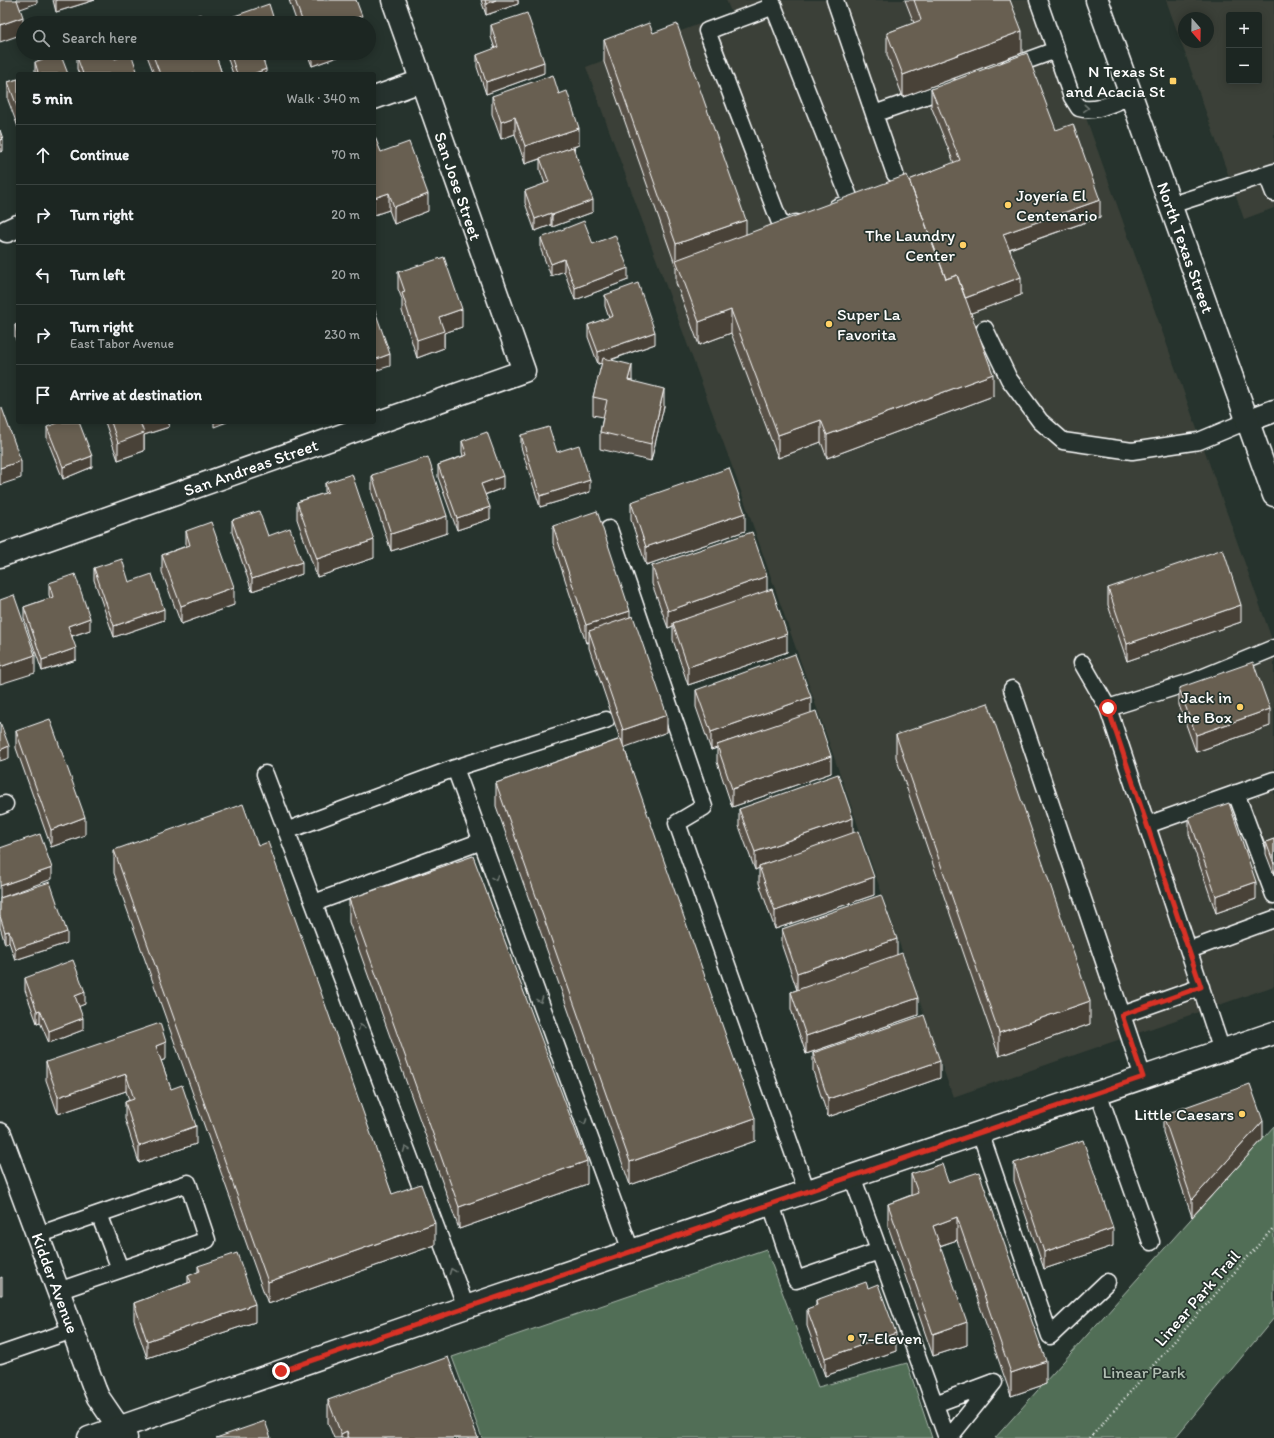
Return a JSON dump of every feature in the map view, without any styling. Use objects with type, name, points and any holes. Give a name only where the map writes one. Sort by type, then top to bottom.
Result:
[{"type":"main road","name":"San Jose Street","points":[[393,0],[524,371]]},
{"type":"main road","name":"North Texas Street","points":[[1096,0],[1274,495]]},
{"type":"main road","points":[[376,97],[421,81]]},
{"type":"main road","name":"San Andreas Street","points":[[376,423],[524,371]]},
{"type":"main road","points":[[1247,421],[1274,411]]},
{"type":"main road","name":"San Andreas Street","points":[[0,556],[374,424]]},
{"type":"main road","points":[[89,1438],[122,1433],[466,1307],[1274,1033]]},
{"type":"main road","name":"Kidder Avenue","points":[[1,1138],[98,1397],[122,1433]]},
{"type":"lane","points":[[835,0],[895,174]]},
{"type":"lane","points":[[1038,0],[1072,98],[1079,108],[1087,110],[1098,108],[1131,96]]},
{"type":"lane","points":[[772,3],[851,202],[782,228],[707,31],[772,3]]},
{"type":"lane","points":[[998,71],[1056,50]]},
{"type":"lane","points":[[874,114],[969,81]]},
{"type":"lane","points":[[1170,205],[1270,174],[1274,193]]},
{"type":"lane","points":[[985,329],[1009,379],[1040,421],[1063,441],[1132,451],[1199,441],[1247,421]]},
{"type":"lane","points":[[609,529],[704,807],[677,823],[806,1192]]},
{"type":"lane","points":[[1108,708],[1194,681],[1274,648]]},
{"type":"lane","points":[[1082,663],[1108,708],[1222,1050]]},
{"type":"lane","points":[[1012,689],[1143,1077]]},
{"type":"lane","points":[[286,831],[455,768],[606,720]]},
{"type":"lane","points":[[455,768],[631,1251]]},
{"type":"lane","points":[[265,774],[466,1307]]},
{"type":"lane","points":[[1147,825],[1274,780]]},
{"type":"lane","points":[[1236,793],[1274,895]]},
{"type":"lane","points":[[314,902],[482,841]]},
{"type":"lane","points":[[1189,950],[1274,919]]},
{"type":"lane","points":[[1122,1015],[1201,987]]},
{"type":"lane","points":[[1098,1092],[1151,1242]]},
{"type":"lane","points":[[980,1132],[1050,1336],[1107,1282]]},
{"type":"lane","points":[[852,1176],[935,1404],[948,1438],[994,1382],[935,1404]]},
{"type":"lane","points":[[38,1235],[188,1183],[207,1240],[58,1291]]},
{"type":"lane","points":[[771,1204],[796,1280],[879,1251]]},
{"type":"lane","points":[[98,1214],[120,1270]]},
{"type":"lane","points":[[0,1355],[73,1330]]},
{"type":"path","name":"Linear Park Trail","points":[[1090,1438],[1274,1227]]},
{"type":"shaded area","points":[[726,0],[1044,0],[1274,645],[1274,986],[953,1097],[737,480],[586,67],[731,12]]},
{"type":"shaded area","points":[[1166,0],[1274,0],[1274,208],[1244,219],[1183,48],[1214,48],[1214,12],[1178,12],[1178,34]]},
{"type":"green space","name":"Linear Park","points":[[1274,1126],[1274,1318],[1175,1438],[995,1438]]},
{"type":"green space","points":[[766,1249],[818,1387],[907,1363],[932,1438],[482,1438],[452,1357]]},
{"type":"building","points":[[0,0],[17,0],[23,16],[16,16],[16,19],[0,25]]},
{"type":"building","points":[[295,0],[356,0],[362,16],[301,16]]},
{"type":"building","points":[[485,0],[496,0],[486,4]]},
{"type":"building","points":[[914,0],[1010,0],[1022,31],[903,75],[887,33],[921,20]]},
{"type":"building","points":[[269,4],[273,16],[234,16]]},
{"type":"building","points":[[527,13],[544,62],[486,82],[477,55],[498,47],[491,25]]},
{"type":"building","points":[[649,23],[653,33],[677,24],[746,220],[676,244],[604,40]]},
{"type":"building","points":[[1027,53],[1056,130],[1073,124],[1100,200],[1003,234],[1021,277],[965,298],[957,275],[946,279],[909,180],[960,160],[931,89]]},
{"type":"building","points":[[40,60],[63,60],[67,72],[38,72],[35,62]]},
{"type":"building","points":[[78,60],[133,60],[137,72],[82,72]]},
{"type":"building","points":[[155,60],[217,60],[221,72],[159,72]]},
{"type":"building","points":[[232,60],[263,60],[266,69],[258,72],[236,72]]},
{"type":"building","points":[[553,75],[559,94],[567,91],[579,128],[525,146],[515,117],[501,122],[492,96]]},
{"type":"building","points":[[16,80],[16,104],[8,82]]},
{"type":"building","points":[[0,130],[3,139],[0,140]]},
{"type":"building","points":[[376,140],[381,152],[409,142],[428,194],[394,207],[389,193],[376,197]]},
{"type":"building","points":[[573,147],[593,200],[552,215],[551,213],[535,219],[525,191],[549,182],[540,158]]},
{"type":"building","name":"Super La Favorita","points":[[907,175],[946,279],[957,275],[993,374],[827,435],[821,420],[778,435],[731,310],[699,322],[676,260]]},
{"type":"building","points":[[584,221],[593,244],[615,235],[628,268],[575,288],[564,259],[551,264],[541,238]]},
{"type":"building","points":[[444,257],[462,309],[439,317],[444,331],[417,340],[402,293],[405,292],[398,272]]},
{"type":"building","points":[[638,283],[655,332],[598,352],[588,325],[613,316],[605,295]]},
{"type":"building","points":[[376,314],[390,354],[376,359]]},
{"type":"building","points":[[603,358],[632,365],[628,380],[664,389],[651,444],[600,432],[607,400],[593,397]]},
{"type":"building","points":[[0,408],[2,408],[21,461],[0,468]]},
{"type":"building","points":[[55,424],[80,424],[92,456],[63,467],[47,427]]},
{"type":"building","points":[[112,424],[141,424],[144,433],[118,443]]},
{"type":"building","points":[[549,427],[557,452],[579,445],[590,480],[540,496],[521,435]]},
{"type":"building","points":[[487,432],[503,476],[481,484],[490,507],[457,518],[438,465],[467,455],[462,441]]},
{"type":"building","points":[[428,457],[447,516],[391,534],[372,475]]},
{"type":"building","points":[[729,468],[745,513],[646,547],[631,502]]},
{"type":"building","points":[[352,474],[374,540],[317,559],[297,502],[328,492],[325,483]]},
{"type":"building","points":[[259,511],[268,536],[290,528],[302,562],[252,579],[232,520]]},
{"type":"building","points":[[597,511],[630,611],[586,625],[553,526]]},
{"type":"building","points":[[211,522],[234,587],[181,606],[162,555],[190,545],[186,531]]},
{"type":"building","points":[[752,532],[767,576],[668,611],[652,566]]},
{"type":"building","points":[[1223,549],[1241,605],[1127,644],[1108,588]]},
{"type":"building","points":[[122,559],[129,582],[152,574],[164,609],[114,626],[94,568]]},
{"type":"building","points":[[75,574],[90,618],[68,626],[76,648],[42,660],[24,607],[53,597],[49,583]]},
{"type":"building","points":[[772,589],[787,634],[688,667],[673,623]]},
{"type":"building","points":[[14,595],[35,655],[0,667],[0,600]]},
{"type":"building","points":[[633,616],[667,715],[623,730],[589,631]]},
{"type":"building","points":[[795,654],[811,697],[711,732],[696,690]]},
{"type":"building","points":[[1253,662],[1270,709],[1196,735],[1179,688]]},
{"type":"building","points":[[988,703],[1090,1001],[999,1033],[896,735]]},
{"type":"building","points":[[816,711],[831,756],[732,789],[717,745]]},
{"type":"building","points":[[50,719],[85,817],[51,830],[16,731]]},
{"type":"building","points":[[0,722],[9,746],[0,750]]},
{"type":"building","points":[[621,739],[755,1118],[630,1162],[496,783]]},
{"type":"building","points":[[838,774],[853,818],[755,852],[739,809]]},
{"type":"building","points":[[1229,803],[1256,882],[1216,896],[1189,817]]},
{"type":"building","points":[[243,804],[258,846],[268,842],[392,1194],[421,1184],[435,1223],[268,1282],[114,850]]},
{"type":"building","points":[[858,831],[874,877],[775,911],[759,866]]},
{"type":"building","points":[[40,834],[52,868],[0,886],[0,848]]},
{"type":"building","points":[[1274,839],[1274,864],[1266,842]]},
{"type":"building","points":[[473,856],[587,1161],[459,1207],[349,899]]},
{"type":"building","points":[[50,882],[67,932],[15,949],[9,931],[5,932],[0,916],[0,898]]},
{"type":"building","points":[[881,895],[897,939],[797,973],[782,929]]},
{"type":"building","points":[[902,953],[918,998],[806,1036],[791,992]]},
{"type":"building","points":[[73,960],[85,992],[75,996],[83,1018],[49,1031],[40,1010],[37,1011],[25,978]]},
{"type":"building","points":[[924,1015],[940,1061],[828,1099],[813,1053]]},
{"type":"building","points":[[160,1023],[166,1042],[156,1046],[171,1089],[182,1085],[196,1126],[139,1146],[125,1102],[134,1099],[126,1074],[58,1097],[46,1062]]},
{"type":"building","points":[[1250,1084],[1263,1121],[1192,1200],[1163,1115]]},
{"type":"building","points":[[1083,1140],[1113,1228],[1044,1252],[1014,1163]]},
{"type":"building","points":[[942,1164],[948,1182],[979,1172],[1046,1361],[1011,1373],[957,1217],[933,1226],[967,1322],[933,1334],[888,1204],[918,1193],[911,1174]]},
{"type":"building","points":[[237,1253],[255,1304],[147,1341],[134,1303],[191,1282],[188,1276],[200,1271],[198,1266]]},
{"type":"building","name":"7-Eleven","points":[[866,1282],[868,1288],[878,1284],[896,1333],[825,1358],[807,1309],[817,1305],[816,1300]]},
{"type":"building","points":[[448,1357],[478,1438],[349,1438],[347,1431],[341,1434],[328,1400]]},
{"type":"building","points":[[265,1421],[271,1438],[216,1438]]},
{"type":"place","name":"N Texas St and Acacia St","points":[[1173,81]]},
{"type":"place","name":"Joyería El Centenario","points":[[1008,205]]},
{"type":"place","name":"The Laundry Center","points":[[963,245]]},
{"type":"place","name":"Super La Favorita","points":[[829,324]]},
{"type":"place","name":"Jack in the Box","points":[[1240,707]]},
{"type":"place","name":"Little Caesars","points":[[1242,1114]]},
{"type":"place","name":"7-Eleven","points":[[851,1338]]},
{"type":"route","points":[[281,1371],[1143,1077],[1122,1015],[1201,987],[1108,708]]}]
